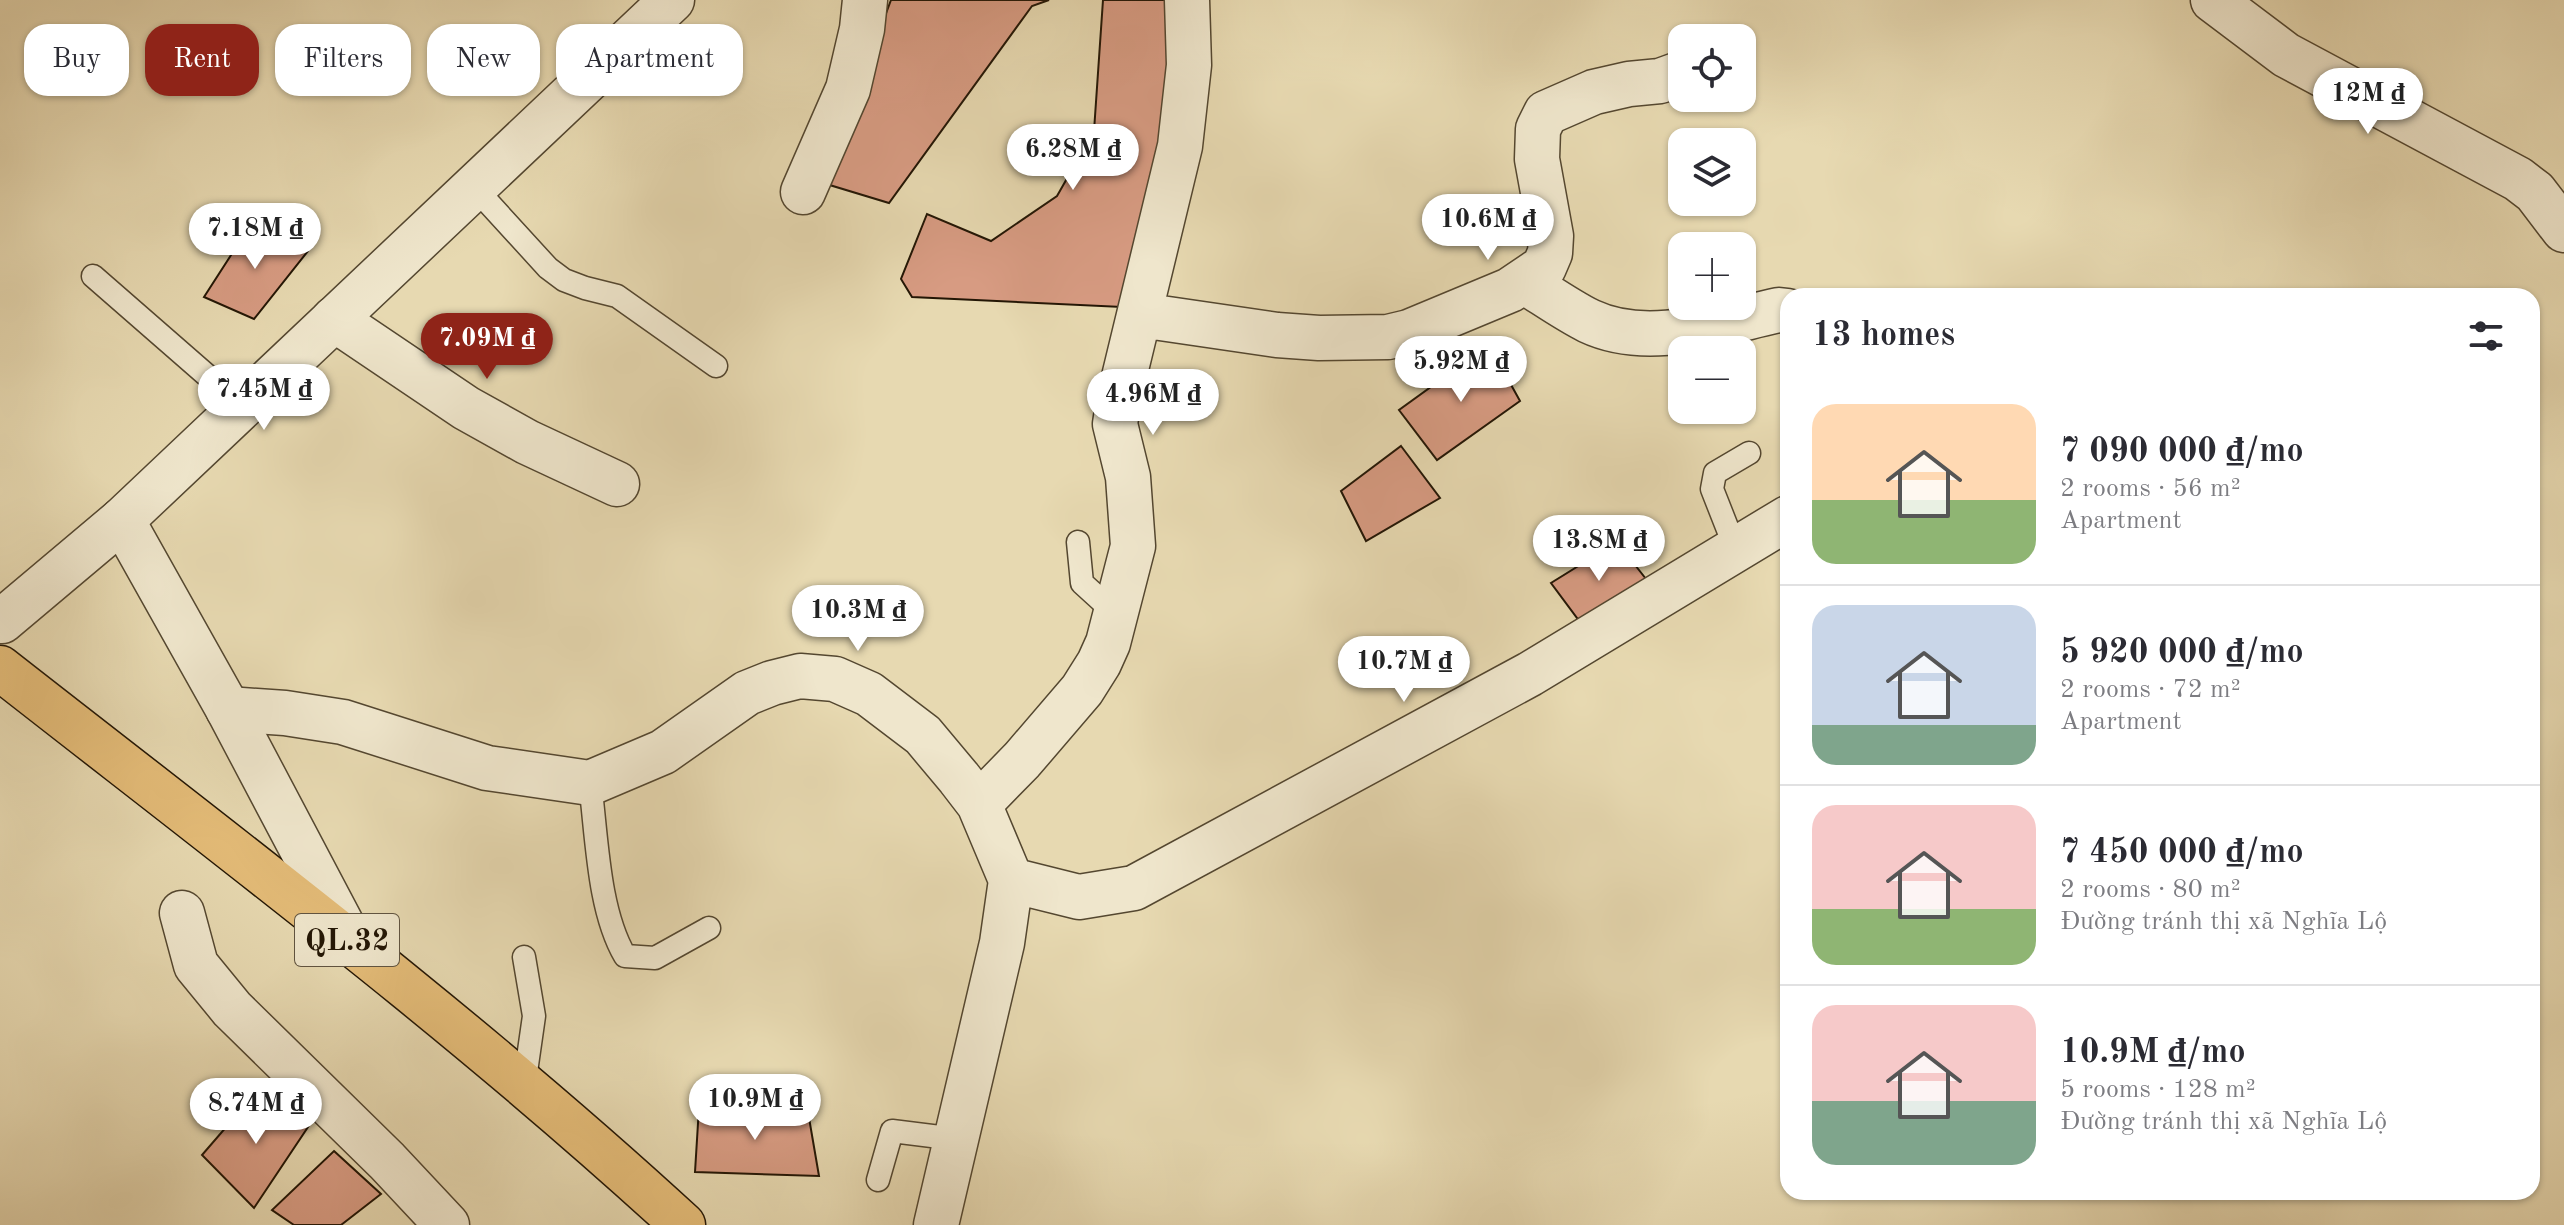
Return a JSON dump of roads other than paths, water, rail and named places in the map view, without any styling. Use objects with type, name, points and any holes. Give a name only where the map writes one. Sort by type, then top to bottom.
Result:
[{"type":"highway","name":"QL.32","points":[[0,668],[352,944],[606,1154],[683,1225]]},
{"type":"street","points":[[2,621],[122,520],[672,0]]},
{"type":"street","points":[[803,192],[848,89],[862,29],[865,0]]},
{"type":"street","points":[[979,804],[1022,760],[1082,690],[1099,663],[1116,614],[1133,546],[1128,477],[1115,424],[1180,146],[1189,65],[1187,0]]},
{"type":"street","points":[[2213,0],[2286,55],[2518,179],[2535,192],[2564,230]]},
{"type":"street","points":[[1140,315],[1277,335],[1388,337],[1409,332],[1525,282],[1544,267],[1550,253],[1551,236],[1537,159],[1538,129],[1546,113],[1594,92],[1668,78]]},
{"type":"street","points":[[1525,282],[1590,321],[1631,332],[1693,329],[1780,310]]},
{"type":"street","points":[[334,319],[466,408],[527,442],[617,484]]},
{"type":"street","points":[[122,520],[228,709],[352,944]]},
{"type":"street","points":[[1011,880],[1079,897],[1134,888],[1530,674],[1780,523]]},
{"type":"street","points":[[228,709],[285,713],[343,722],[487,768],[590,783],[663,752],[747,693],[772,683],[800,676],[835,679],[869,694],[923,735],[979,804],[1011,880],[999,957],[936,1225]]},
{"type":"street","points":[[214,836],[244,838],[266,829],[274,797]]},
{"type":"street","points":[[182,913],[196,965],[232,1009],[387,1161],[447,1225]]},
{"type":"lane","points":[[474,187],[556,274],[585,288],[617,296],[716,366]]},
{"type":"lane","points":[[93,276],[242,406]]},
{"type":"lane","points":[[1736,550],[1712,489],[1715,473],[1749,453]]},
{"type":"lane","points":[[1078,542],[1082,583],[1116,614]]},
{"type":"lane","points":[[590,783],[607,909],[615,939],[625,956],[655,958],[709,928]]},
{"type":"lane","points":[[524,957],[534,1016],[524,1086]]},
{"type":"lane","points":[[878,1180],[892,1131],[956,1139]]}]
